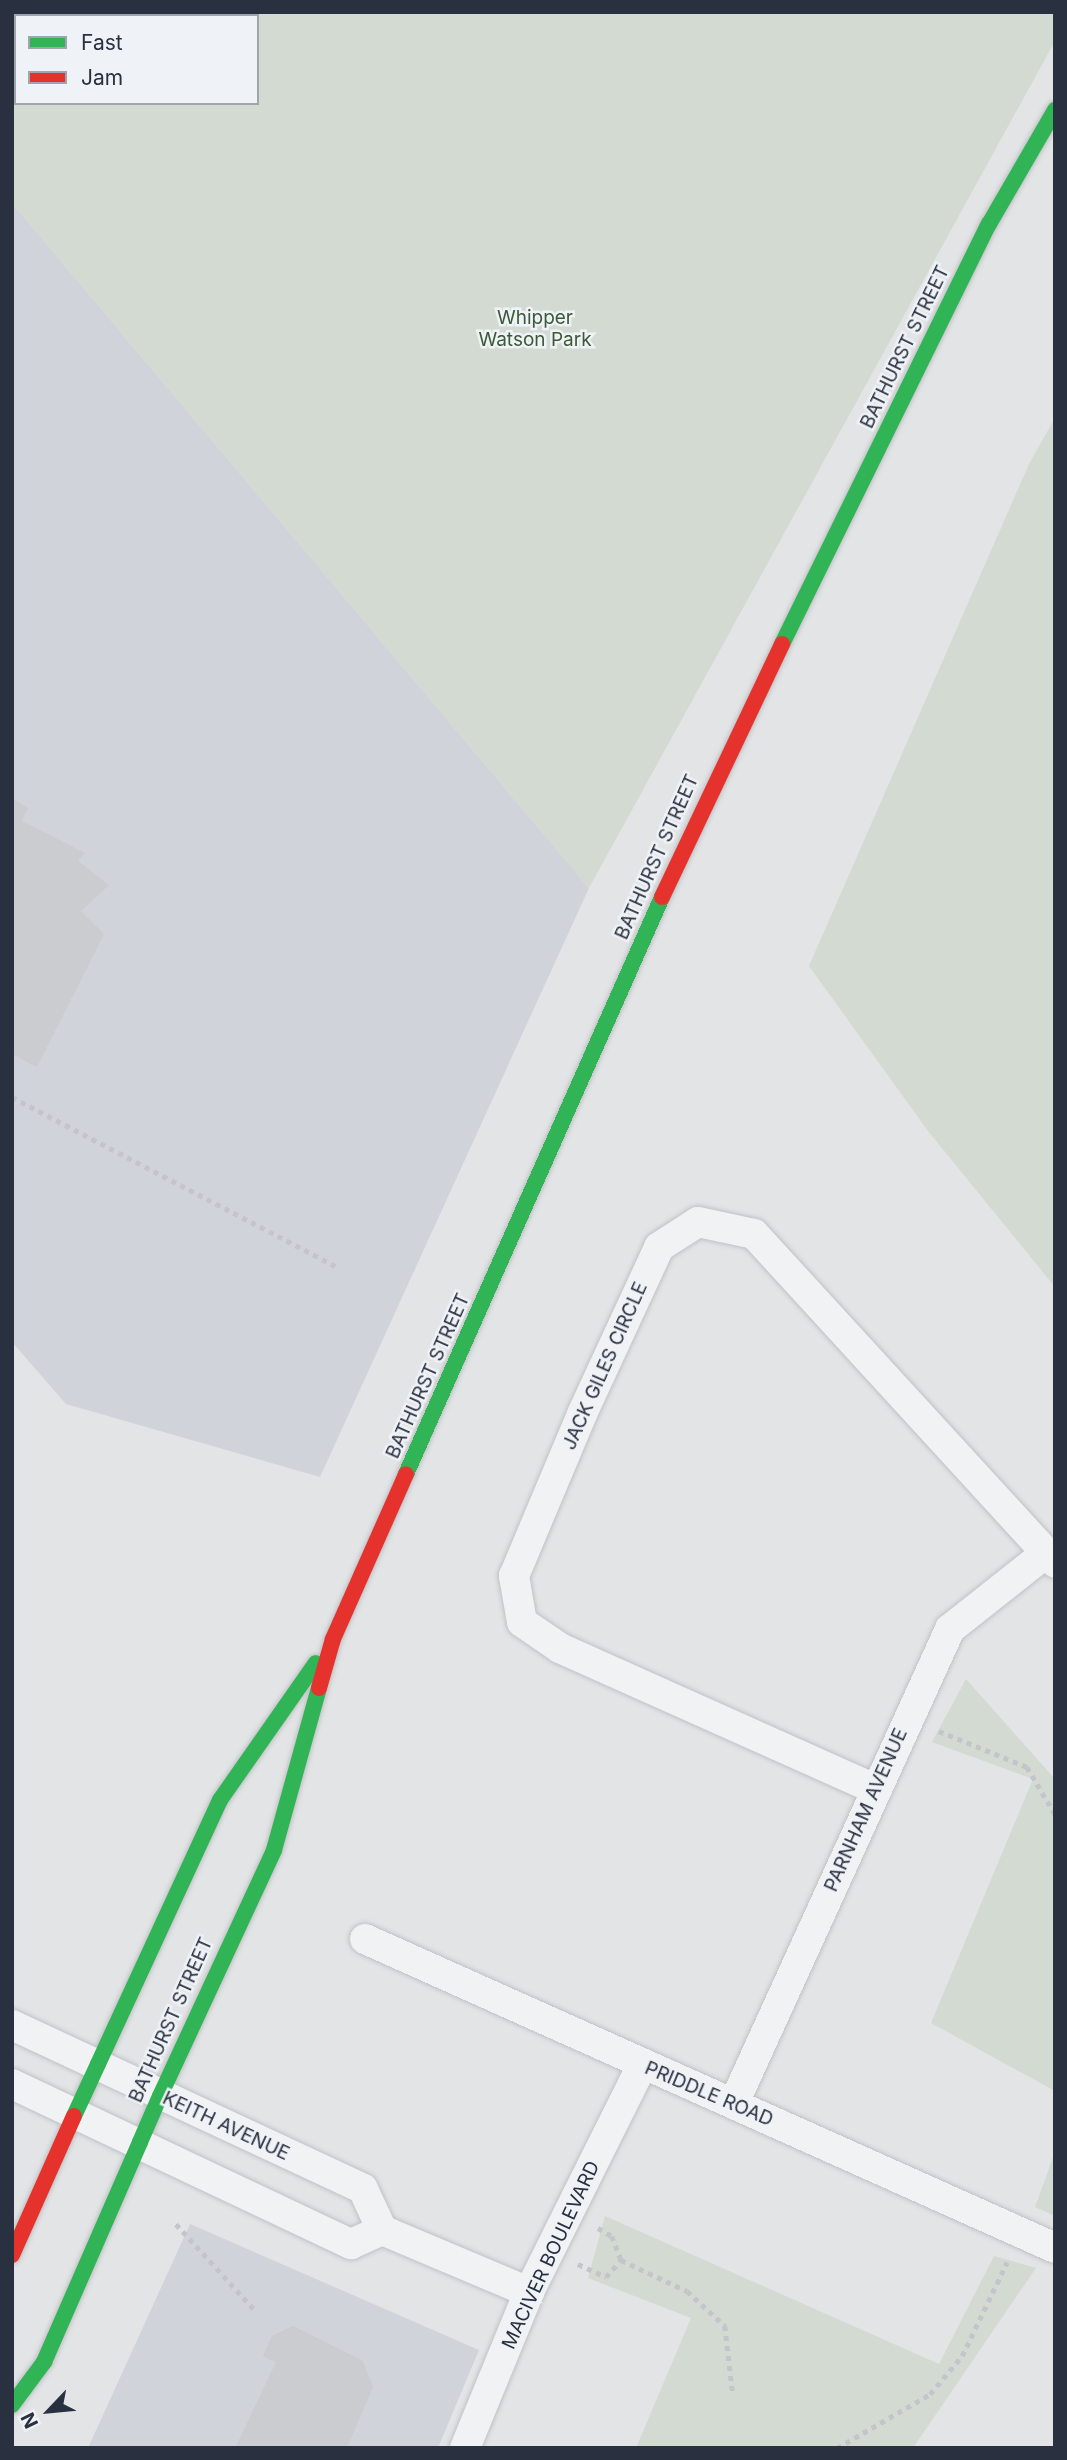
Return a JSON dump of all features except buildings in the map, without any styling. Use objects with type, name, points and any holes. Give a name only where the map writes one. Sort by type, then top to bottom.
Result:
[{"type":"main road","name":"BATHURST STREET","points":[[12,2404],[44,2362],[160,2096],[274,1850],[333,1639],[698,815],[989,224],[1055,110]]},
{"type":"main road","name":"BATHURST STREET","points":[[12,2255],[219,1800],[333,1639]]},
{"type":"street","name":"JACK GILES CIRCLE","points":[[875,1788],[560,1648],[522,1622],[514,1576],[582,1413],[659,1247],[698,1222],[754,1234],[1050,1558]]},
{"type":"street","name":"PARNHAM AVENUE","points":[[734,2103],[875,1788],[950,1629],[1050,1558]]},
{"type":"street","name":"PRIDDLE ROAD","points":[[365,1938],[642,2065],[734,2103],[1055,2248]]},
{"type":"street","name":"KEITH AVENUE","points":[[12,2025],[363,2189],[382,2230]]},
{"type":"street","name":"MACIVER BOULEVARD","points":[[465,2448],[529,2292],[642,2065]]},
{"type":"street","points":[[12,2084],[74,2116],[140,2142],[351,2244],[382,2230],[529,2292]]},
{"type":"path","points":[[12,1097],[339,1268]]},
{"type":"path","points":[[907,1719],[1027,1767],[1055,1814]]},
{"type":"path","points":[[176,2224],[254,2309]]},
{"type":"path","points":[[837,2448],[930,2395],[962,2356],[1021,2232]]},
{"type":"path","points":[[550,2252],[606,2277],[621,2260],[687,2291],[725,2326],[733,2395]]},
{"type":"shaded area","points":[[12,203],[589,888],[320,1477],[66,1404],[12,1342]]},
{"type":"shaded area","points":[[190,2224],[479,2350],[438,2448],[88,2448]]},
{"type":"green space","name":"Whipper Watson Park","points":[[12,12],[1055,12],[1055,41],[589,888],[12,203]]},
{"type":"green space","points":[[1055,418],[1055,1287],[928,1131],[809,966],[1029,464]]},
{"type":"green space","points":[[966,1679],[1055,1779],[1055,2091],[931,2023],[1033,1779],[932,1742]]},
{"type":"green space","points":[[1055,2152],[1055,2216],[1035,2207]]},
{"type":"green space","points":[[605,2216],[939,2364],[994,2256],[1036,2268],[913,2448],[636,2448],[691,2318],[588,2278]]},
{"type":"traffic: fast","points":[[782,644],[989,224],[1055,110]]},
{"type":"traffic: fast","points":[[406,1474],[662,897]]},
{"type":"traffic: fast","points":[[98,2064],[220,1800],[316,1663]]},
{"type":"traffic: fast","points":[[160,2096],[274,1850],[319,1688]]},
{"type":"traffic: fast","points":[[74,2116],[98,2064]]},
{"type":"traffic: fast","points":[[140,2142],[160,2096]]},
{"type":"traffic: fast","points":[[12,2405],[44,2362],[140,2142]]},
{"type":"traffic: jam","points":[[662,897],[782,644]]},
{"type":"traffic: jam","points":[[319,1688],[333,1639],[406,1474]]},
{"type":"traffic: jam","points":[[12,2255],[74,2116]]}]
